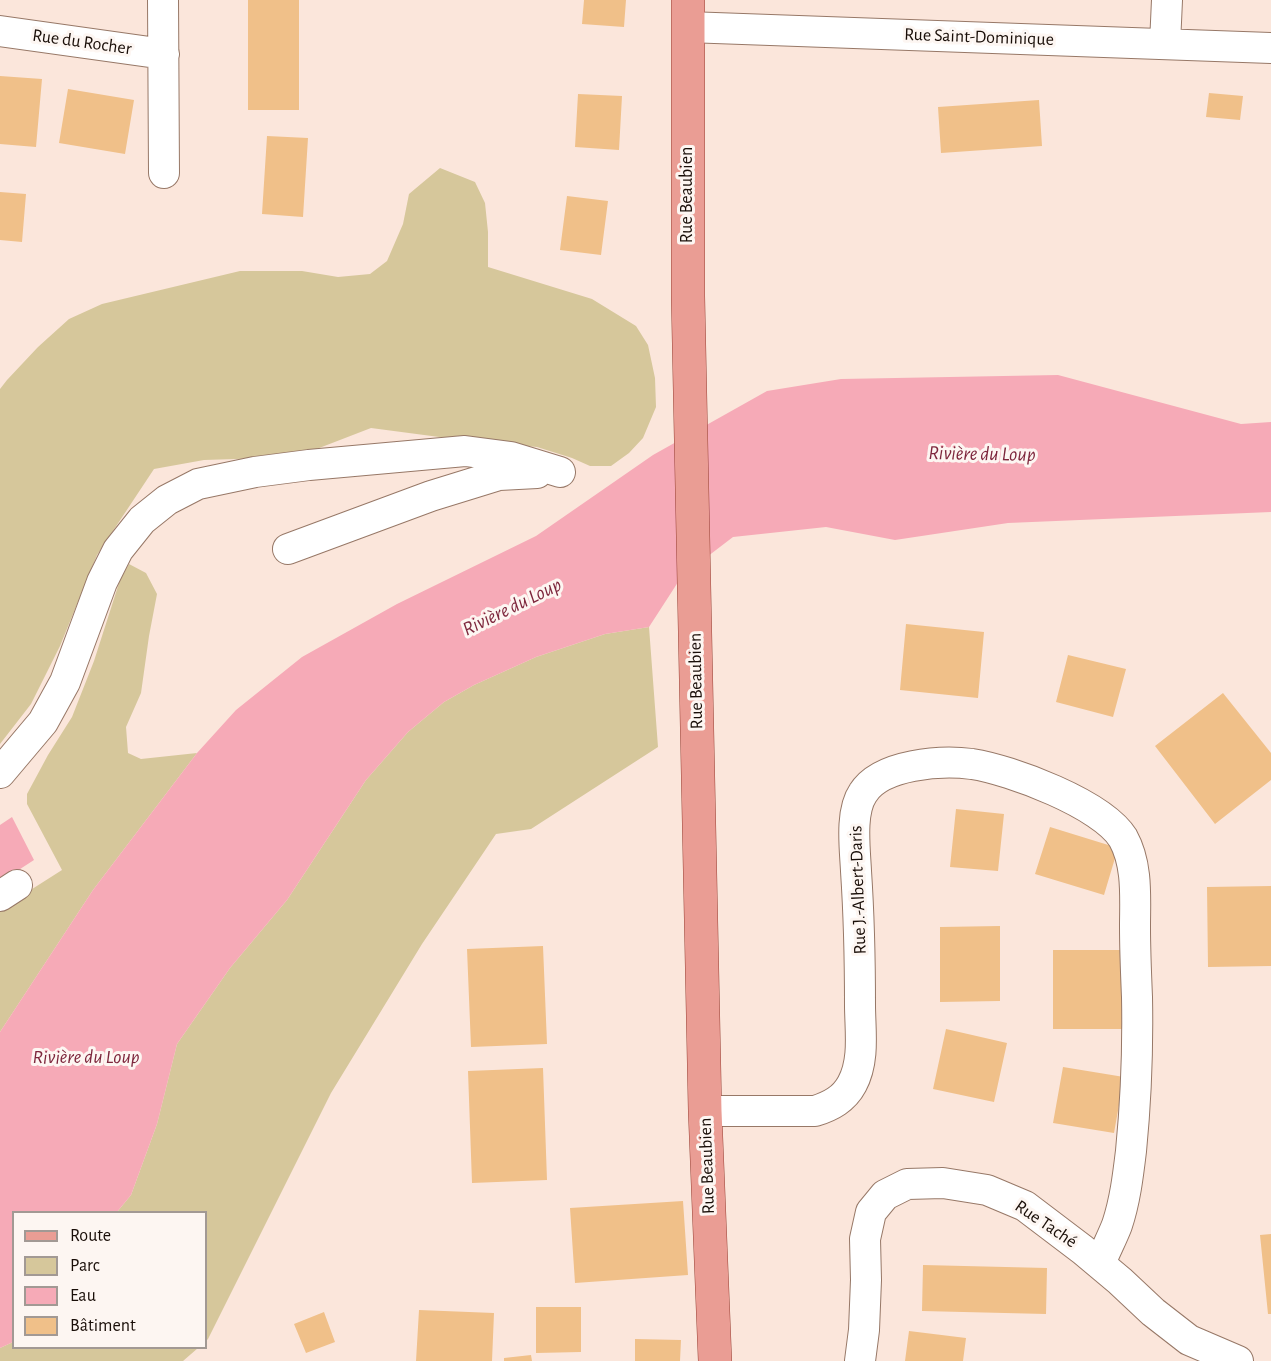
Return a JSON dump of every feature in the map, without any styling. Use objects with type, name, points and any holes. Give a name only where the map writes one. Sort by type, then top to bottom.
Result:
[{"type":"main road","name":"Rue Beaubien","points":[[687,14],[688,296],[705,1111],[714,1361]]},
{"type":"street","points":[[163,0],[164,173]]},
{"type":"street","points":[[1165,44],[1167,0]]},
{"type":"street","name":"Rue Saint-Dominique","points":[[687,14],[1165,44],[1271,48]]},
{"type":"street","name":"Rue du Rocher","points":[[0,31],[164,54]]},
{"type":"street","points":[[0,773],[43,722],[65,682],[102,582],[118,550],[142,520],[167,500],[198,484],[255,472],[465,451],[511,457],[561,472],[499,475],[431,496],[288,549]]},
{"type":"street","name":"Rue J.-Albert-Daris","points":[[705,1111],[815,1111],[831,1106],[844,1096],[852,1084],[859,1068],[860,1045],[860,930],[855,845],[856,809],[863,792],[880,776],[904,768],[933,763],[972,764],[1014,775],[1062,795],[1110,823],[1123,839],[1131,860],[1136,892],[1138,1036],[1133,1128],[1126,1189],[1117,1226],[1100,1264]]},
{"type":"street","name":"Rue Taché","points":[[860,1361],[864,1330],[865,1239],[871,1212],[885,1195],[907,1184],[943,1183],[987,1190],[1025,1206],[1083,1250],[1153,1312],[1190,1340],[1238,1361]]},
{"type":"green space","points":[[440,168],[475,182],[485,203],[488,267],[592,299],[636,326],[648,345],[655,378],[656,407],[643,438],[629,453],[611,466],[590,466],[537,447],[371,428],[314,450],[268,458],[204,460],[154,469],[97,555],[60,646],[31,704],[0,744],[0,389],[38,347],[69,319],[102,304],[240,271],[302,271],[338,277],[370,274],[387,261],[403,224],[409,194]]},
{"type":"green space","points":[[129,564],[146,573],[157,594],[141,693],[126,727],[128,753],[141,759],[197,753],[93,890],[0,1032],[0,911],[62,870],[27,804],[27,794],[72,717],[94,661],[120,580]]},
{"type":"green space","points":[[649,627],[658,747],[531,829],[496,834],[422,944],[331,1093],[207,1340],[207,1211],[118,1211],[131,1195],[157,1124],[177,1044],[230,968],[287,900],[366,780],[408,732],[444,702],[474,685],[536,657],[605,634]]},
{"type":"green space","points":[[12,1342],[12,1349],[197,1349],[183,1361],[0,1361],[0,1348]]},
{"type":"water","name":"Rivière du Loup","points":[[1058,375],[1241,424],[1271,422],[1271,512],[1008,523],[895,540],[826,527],[733,537],[682,576],[649,627],[605,634],[536,657],[474,685],[444,702],[408,732],[366,780],[287,900],[230,968],[177,1044],[157,1124],[131,1195],[118,1211],[12,1211],[12,1342],[0,1348],[0,1032],[93,890],[197,753],[236,710],[302,657],[397,604],[536,536],[653,455],[767,391],[841,379]]},
{"type":"water","points":[[12,817],[34,860],[0,882],[0,825]]},
{"type":"building","points":[[248,0],[299,0],[299,110],[248,110]]},
{"type":"building","points":[[584,0],[626,0],[624,27],[582,24]]},
{"type":"building","points":[[0,76],[42,79],[36,147],[0,144]]},
{"type":"building","points":[[68,89],[134,100],[125,154],[59,143]]},
{"type":"building","points":[[1209,93],[1243,96],[1240,120],[1206,117]]},
{"type":"building","points":[[578,94],[622,96],[619,150],[575,147]]},
{"type":"building","points":[[1039,100],[1042,146],[941,153],[938,107]]},
{"type":"building","points":[[267,136],[308,138],[303,217],[262,214]]},
{"type":"building","points":[[0,192],[26,194],[22,242],[0,240]]},
{"type":"building","points":[[567,196],[608,201],[601,255],[560,250]]},
{"type":"building","points":[[906,624],[984,632],[978,698],[900,690]]},
{"type":"building","points":[[1068,655],[1126,669],[1113,717],[1056,702]]},
{"type":"building","points":[[1223,693],[1271,753],[1271,780],[1215,824],[1155,746]]},
{"type":"building","points":[[956,809],[1004,814],[998,871],[950,867]]},
{"type":"building","points":[[1050,827],[1118,848],[1104,895],[1035,874]]},
{"type":"building","points":[[1271,886],[1271,966],[1208,967],[1207,887]]},
{"type":"building","points":[[1000,926],[1000,1001],[940,1002],[940,927]]},
{"type":"building","points":[[543,946],[547,1044],[471,1047],[467,949]]},
{"type":"building","points":[[1053,950],[1122,950],[1123,1029],[1053,1029]]},
{"type":"building","points":[[946,1029],[1007,1043],[994,1102],[933,1089]]},
{"type":"building","points":[[1063,1067],[1124,1077],[1114,1133],[1053,1123]]},
{"type":"building","points":[[543,1068],[547,1180],[472,1183],[468,1071]]},
{"type":"building","points":[[683,1201],[688,1275],[575,1283],[570,1208]]},
{"type":"building","points":[[1271,1234],[1271,1314],[1268,1314],[1260,1235]]},
{"type":"building","points":[[923,1265],[1047,1268],[1046,1314],[922,1311]]},
{"type":"building","points":[[536,1307],[581,1307],[581,1352],[536,1353]]},
{"type":"building","points":[[419,1310],[494,1313],[492,1361],[416,1361]]},
{"type":"building","points":[[324,1312],[335,1342],[306,1353],[294,1324]]},
{"type":"building","points":[[909,1331],[966,1338],[963,1361],[905,1361]]},
{"type":"building","points":[[635,1339],[681,1340],[680,1361],[635,1361]]},
{"type":"building","points":[[531,1355],[532,1361],[504,1361],[504,1358]]}]
